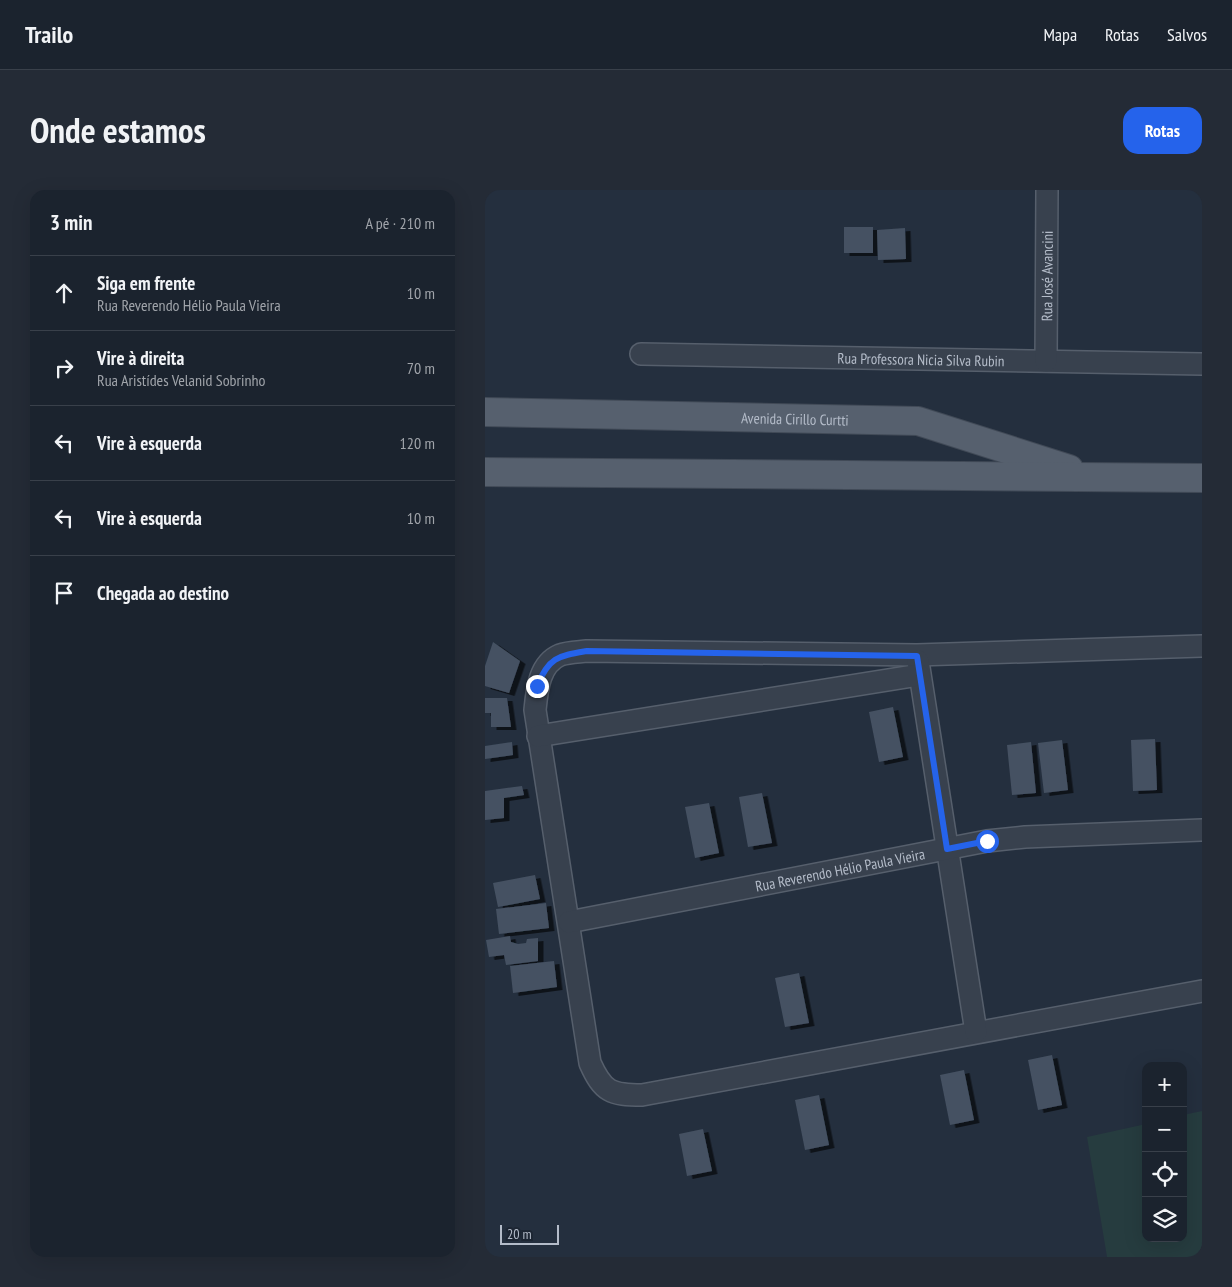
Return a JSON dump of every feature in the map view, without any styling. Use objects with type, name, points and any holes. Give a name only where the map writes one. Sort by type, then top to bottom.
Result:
[{"type":"main road","name":"Avenida Cirillo Curtti","points":[[485,412],[918,421],[1097,478]]},
{"type":"main road","name":"Avenida Cirillo Curtti","points":[[485,472],[1202,478]]},
{"type":"street","name":"Rua José Avancini","points":[[1046,362],[1047,190]]},
{"type":"street","name":"Rua Professora Nicia Silva Rubin","points":[[641,354],[1202,364]]},
{"type":"street","points":[[1202,646],[918,665],[587,651],[559,655],[545,668],[537,686],[535,710],[590,1062],[598,1080],[616,1095],[642,1094],[1202,991]]},
{"type":"street","points":[[538,736],[918,665]]},
{"type":"street","points":[[918,665],[976,1032]]},
{"type":"street","name":"Rua Reverendo Hélio Paula Vieira","points":[[569,922],[947,849],[1025,837],[1202,830]]},
{"type":"green space","points":[[1202,1111],[1202,1257],[1107,1257],[1087,1137],[1142,1125],[1142,1242],[1187,1242],[1187,1114]]},
{"type":"building","points":[[844,227],[873,227],[873,253],[844,253]]},
{"type":"building","points":[[905,228],[906,259],[878,260],[877,230]]},
{"type":"building","points":[[493,642],[520,661],[509,693],[485,686],[485,666]]},
{"type":"building","points":[[485,698],[507,698],[511,727],[491,727],[491,713],[485,713]]},
{"type":"building","points":[[893,707],[903,757],[879,762],[869,712]]},
{"type":"building","points":[[1155,739],[1157,790],[1133,791],[1131,740]]},
{"type":"building","points":[[1062,740],[1068,790],[1044,793],[1038,743]]},
{"type":"building","points":[[512,742],[513,755],[485,759],[485,746]]},
{"type":"building","points":[[1031,742],[1036,793],[1012,795],[1007,745]]},
{"type":"building","points":[[522,786],[524,795],[504,798],[504,818],[485,820],[485,791]]},
{"type":"building","points":[[762,793],[772,843],[748,847],[739,797]]},
{"type":"building","points":[[709,803],[719,853],[695,858],[685,807]]},
{"type":"building","points":[[535,875],[540,899],[498,907],[493,883]]},
{"type":"building","points":[[546,903],[549,928],[499,934],[496,909]]},
{"type":"building","points":[[510,936],[511,942],[518,944],[526,943],[527,939],[538,938],[538,961],[506,965],[504,955],[489,957],[486,940]]},
{"type":"building","points":[[554,961],[557,987],[513,993],[510,966]]},
{"type":"building","points":[[799,973],[809,1023],[785,1027],[775,978]]},
{"type":"building","points":[[1052,1055],[1062,1105],[1038,1110],[1028,1060]]},
{"type":"building","points":[[964,1070],[974,1120],[950,1125],[940,1075]]},
{"type":"building","points":[[819,1095],[829,1145],[805,1150],[795,1100]]},
{"type":"building","points":[[703,1129],[712,1171],[687,1176],[679,1134]]},
{"type":"route","points":[[537,686],[545,668],[559,655],[587,651],[917,656],[947,849],[987,841]]}]
